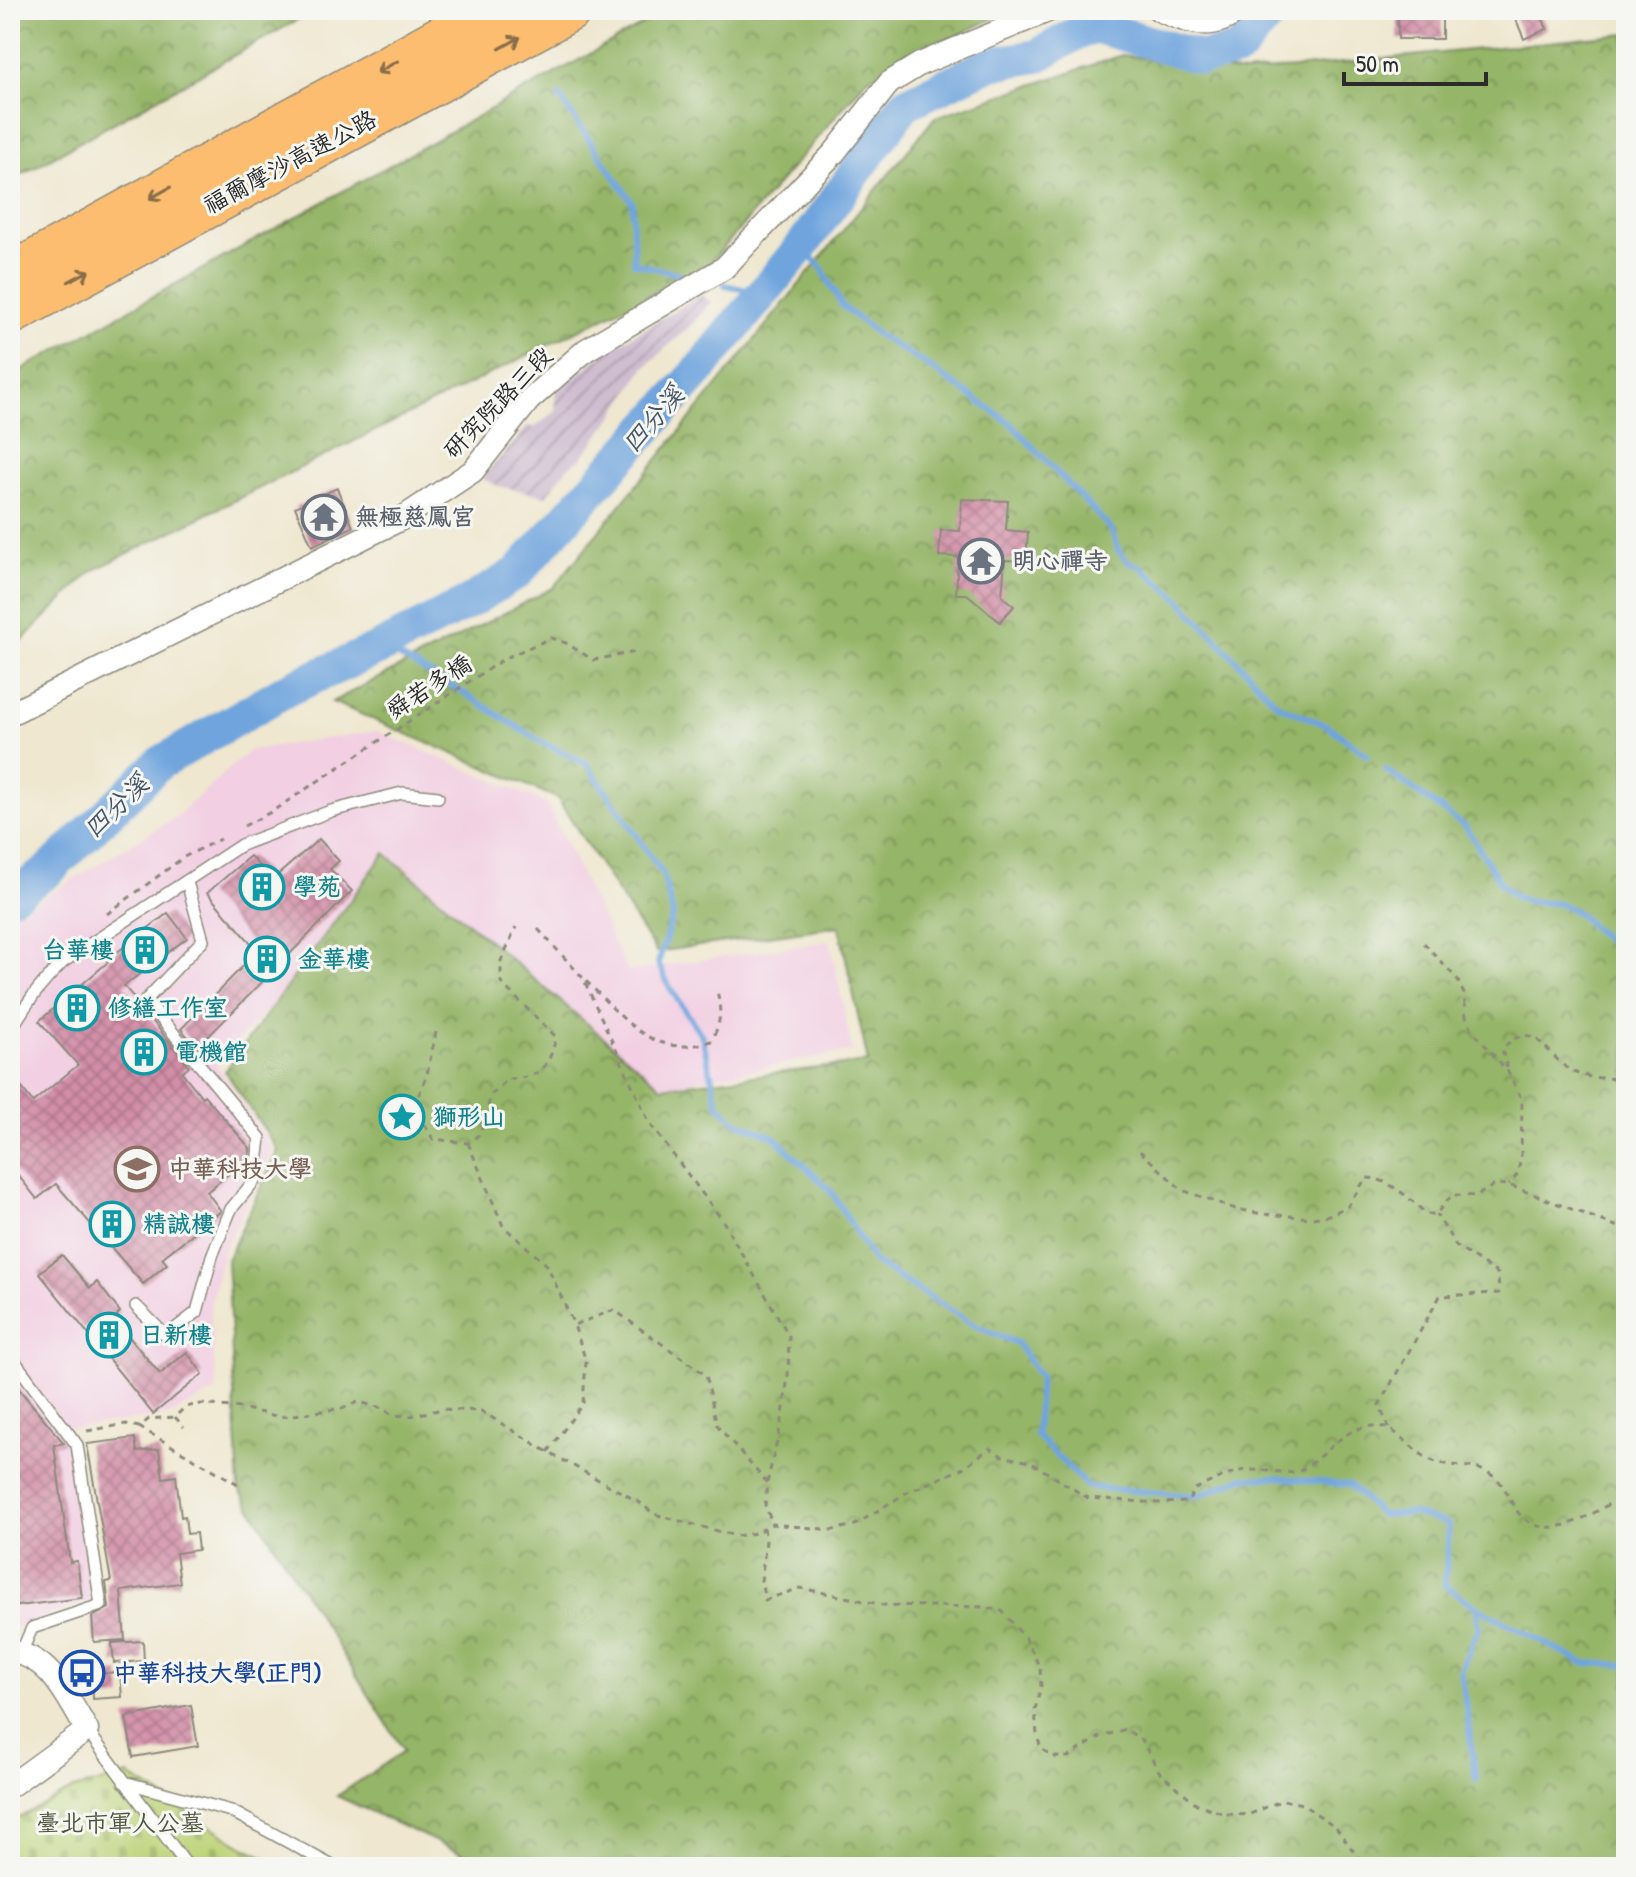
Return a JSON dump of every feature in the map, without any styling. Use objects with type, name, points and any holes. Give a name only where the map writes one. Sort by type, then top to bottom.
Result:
[{"type":"highway","name":"福爾摩沙高速公路","points":[[10,314],[570,10]]},
{"type":"highway","name":"福爾摩沙高速公路","points":[[10,275],[472,20]]},
{"type":"street","name":"研究院路三段","points":[[10,714],[401,519],[473,471],[529,400],[586,350],[724,268],[834,153],[889,83],[920,64],[1050,10]]},
{"type":"street","points":[[1159,10],[1206,25],[1219,23],[1239,10]]},
{"type":"street","points":[[10,1786],[87,1730],[47,1667],[16,1652]]},
{"type":"lane","points":[[10,1032],[39,988],[63,962],[241,845],[331,811],[402,793],[438,797]]},
{"type":"lane","points":[[136,1306],[166,1336],[197,1312],[212,1256],[231,1209],[255,1180],[260,1138],[146,1000],[203,940],[187,882]]},
{"type":"lane","points":[[10,1355],[75,1441],[101,1605],[32,1628],[16,1652]]},
{"type":"lane","points":[[87,1730],[188,1867]]},
{"type":"lane","points":[[124,1782],[231,1811],[334,1867]]},
{"type":"path","name":"舜若多橋","points":[[372,746],[505,658],[551,638],[566,643],[593,660],[636,652]]},
{"type":"path","points":[[436,1032],[427,1074],[418,1097],[424,1124],[433,1139],[468,1143],[480,1134],[491,1095],[508,1079],[526,1078],[541,1072],[556,1037],[501,983],[501,961],[516,927]]},
{"type":"path","points":[[538,929],[626,1023],[645,1037],[693,1047],[711,1041],[720,1026],[717,990]]},
{"type":"path","points":[[1424,943],[1457,979],[1464,994],[1466,1017],[1473,1031],[1508,1072]]},
{"type":"path","points":[[581,976],[650,1124],[723,1221],[789,1336],[783,1416],[767,1483],[765,1505],[772,1524]]},
{"type":"path","points":[[1509,1185],[1517,1175],[1521,1158],[1522,1100],[1508,1072],[1502,1049],[1512,1039],[1529,1035],[1539,1039],[1561,1065],[1578,1075],[1626,1079]]},
{"type":"path","points":[[468,1143],[503,1226],[547,1265],[574,1325],[586,1361],[583,1403],[548,1452]]},
{"type":"path","points":[[1140,1151],[1182,1190],[1236,1209],[1263,1214],[1313,1218],[1329,1215],[1348,1206],[1366,1178],[1375,1178],[1411,1200],[1426,1214],[1436,1214],[1452,1195],[1476,1196],[1496,1184],[1509,1185],[1626,1230]]},
{"type":"path","points":[[1436,1214],[1457,1247],[1498,1274],[1499,1293],[1440,1296],[1379,1405],[1389,1428],[1431,1461],[1491,1474],[1504,1487],[1517,1512],[1531,1524],[1567,1525],[1592,1517],[1626,1493]]},
{"type":"path","points":[[574,1325],[614,1310],[706,1375],[717,1425],[767,1483]]},
{"type":"path","points":[[139,1427],[149,1419],[175,1417],[185,1407],[201,1404],[241,1408],[280,1417],[343,1408],[358,1399],[393,1415],[410,1416],[443,1409],[481,1411],[639,1502],[654,1514],[727,1535],[750,1534],[772,1524],[807,1530],[833,1530],[855,1525],[906,1493],[961,1469],[990,1448],[1002,1456],[1030,1462],[1088,1498],[1188,1502],[1195,1489],[1244,1471],[1298,1473],[1346,1434],[1371,1426],[1389,1428]]},
{"type":"path","points":[[175,1417],[184,1427]]},
{"type":"path","points":[[75,1441],[87,1431],[126,1424],[139,1427],[238,1484]]},
{"type":"path","points":[[764,1528],[766,1541],[761,1581],[765,1600],[800,1588],[884,1605],[983,1607],[1002,1611],[1026,1639],[1040,1668],[1041,1686],[1035,1710],[1041,1749],[1055,1757],[1068,1757],[1100,1737],[1126,1729],[1142,1741],[1160,1773],[1197,1804],[1225,1814],[1248,1815],[1283,1800],[1302,1804],[1336,1827],[1365,1867]]},
{"type":"shaded area","points":[[701,295],[711,302],[644,368],[609,422],[546,496],[499,486],[482,479],[529,425],[534,428],[556,411],[555,393],[563,385],[607,351]]},
{"type":"shaded area","name":"中華科技大學","points":[[377,731],[546,803],[628,971],[830,941],[852,1051],[644,1090],[383,887],[216,1064],[273,1150],[223,1252],[210,1306],[217,1391],[169,1415],[65,1429],[91,1600],[10,1629],[10,918],[176,817],[250,750]]},
{"type":"green space","points":[[10,10],[315,10],[10,181]]},
{"type":"green space","points":[[669,10],[1011,10],[868,78],[708,266],[92,571],[10,652],[10,376]]},
{"type":"green space","points":[[1626,34],[1626,1867],[487,1867],[337,1796],[404,1751],[239,1489],[227,1260],[278,1150],[225,1071],[385,853],[662,1087],[868,1062],[839,926],[656,952],[557,798],[332,702],[553,588],[935,117],[1122,55],[1245,73]]},
{"type":"green space","name":"臺北市軍人公墓","points":[[128,1775],[244,1847],[286,1867],[10,1867],[10,1822],[74,1789]]},
{"type":"building","points":[[1398,10],[1442,10],[1442,39],[1398,39]]},
{"type":"building","points":[[1512,10],[1539,10],[1547,29],[1524,39]]},
{"type":"building","name":"無極慈鳳宮","points":[[337,488],[353,527],[312,546],[295,507]]},
{"type":"building","name":"明心禪寺","points":[[962,499],[1008,501],[1006,530],[1028,532],[1026,561],[1005,560],[1002,596],[1014,606],[1000,622],[967,594],[956,594],[958,557],[939,556],[941,530],[960,531]]},
{"type":"building","points":[[319,839],[339,861],[330,869],[352,891],[197,1048],[181,1029],[258,951],[207,893],[250,856],[272,880]]},
{"type":"building","points":[[168,913],[187,938],[124,986],[189,1066],[182,1072],[250,1148],[249,1156],[207,1192],[221,1211],[162,1258],[167,1264],[143,1284],[56,1184],[37,1199],[10,1165],[10,1073],[33,1102],[78,1065],[39,1021],[107,960]]},
{"type":"building","name":"日新樓","points":[[62,1255],[90,1288],[97,1282],[120,1312],[114,1319],[160,1374],[187,1352],[203,1374],[153,1414],[39,1273]]},
{"type":"building","points":[[10,1378],[64,1443],[54,1445],[70,1562],[77,1561],[82,1598],[10,1607]]},
{"type":"building","points":[[135,1438],[137,1452],[159,1449],[163,1478],[176,1476],[181,1517],[185,1516],[187,1534],[196,1533],[198,1550],[176,1553],[180,1583],[121,1591],[125,1640],[94,1642],[92,1617],[109,1608],[106,1582],[111,1581],[87,1444]]},
{"type":"building","points":[[143,1641],[144,1661],[114,1663],[112,1643]]},
{"type":"building","points":[[120,1672],[122,1697],[93,1699],[92,1674]]},
{"type":"building","points":[[191,1705],[198,1746],[133,1757],[126,1717]]},
{"type":"waterway","name":"四分溪","points":[[10,897],[47,872],[160,763],[288,689],[382,647],[517,573],[696,374],[801,247],[905,104],[989,64],[1037,56],[1079,32],[1098,27],[1202,58],[1238,51],[1273,10]]},
{"type":"waterway","points":[[1079,22],[1079,32]]},
{"type":"waterway","points":[[559,96],[632,202],[634,263],[683,275]]},
{"type":"waterway","points":[[801,247],[821,267],[842,306],[881,337],[1010,423],[1111,529],[1119,552],[1179,599],[1278,705],[1328,726],[1367,755]]},
{"type":"waterway","points":[[725,285],[762,294]]},
{"type":"waterway","points":[[382,647],[464,693],[536,739],[587,764],[663,874],[673,915],[658,963],[670,988],[702,1036],[718,1104],[735,1121],[774,1137],[831,1191],[874,1262],[976,1326],[1017,1343],[1040,1377],[1036,1435],[1088,1487],[1198,1496],[1243,1478],[1275,1477],[1350,1485],[1381,1515],[1413,1513],[1449,1524],[1445,1585],[1476,1607],[1583,1663],[1626,1665]]},
{"type":"waterway","points":[[1386,770],[1466,827],[1501,884],[1514,896],[1527,901],[1560,904],[1574,910],[1626,958]]},
{"type":"waterway","points":[[1476,1607],[1479,1627],[1461,1670],[1476,1780]]},
{"type":"place","name":"無極慈鳳宮","points":[[324,517]]},
{"type":"place","name":"明心禪寺","points":[[981,561]]},
{"type":"place","name":"學苑","points":[[262,887]]},
{"type":"place","name":"台華樓","points":[[145,950]]},
{"type":"place","name":"金華樓","points":[[267,959]]},
{"type":"place","name":"修繕工作室","points":[[77,1008]]},
{"type":"place","name":"電機館","points":[[144,1052]]},
{"type":"place","name":"獅形山","points":[[402,1117]]},
{"type":"place","name":"中華科技大學","points":[[137,1169]]},
{"type":"place","name":"精誠樓","points":[[112,1224]]},
{"type":"place","name":"日新樓","points":[[109,1335]]},
{"type":"place","name":"中華科技大學(正門)","points":[[82,1673]]}]
